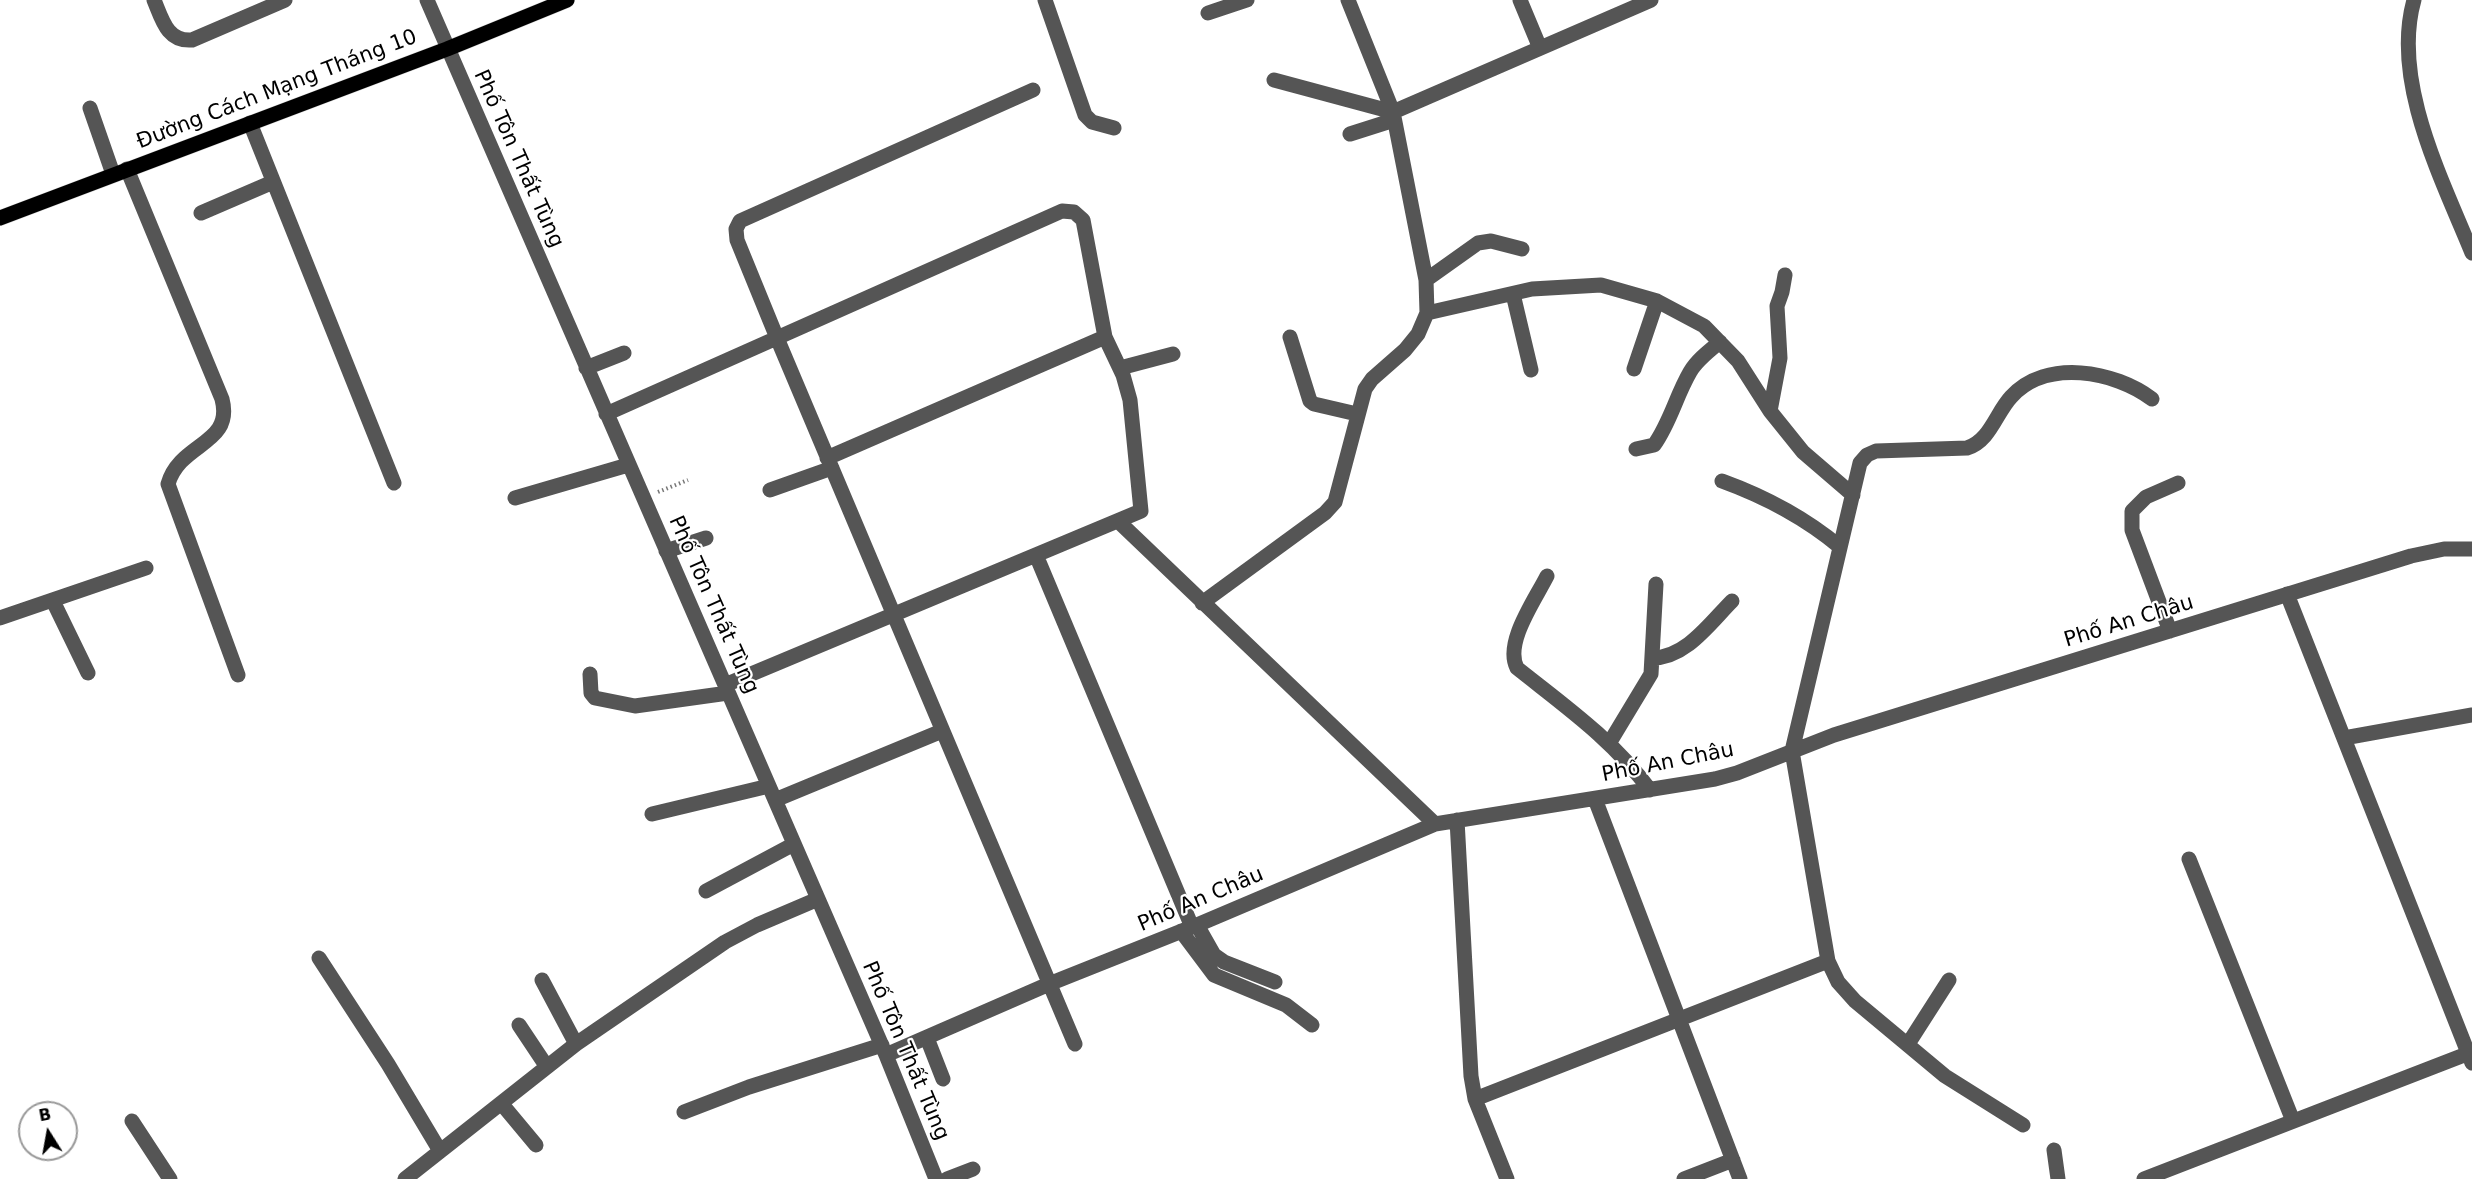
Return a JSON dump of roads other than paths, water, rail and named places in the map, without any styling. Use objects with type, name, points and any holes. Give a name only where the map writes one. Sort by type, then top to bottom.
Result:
[{"type":"main road","name":"Đường Cách Mạng Tháng 10","points":[[0,218],[447,49],[567,0]]},
{"type":"street","points":[[154,0],[167,31],[175,39],[183,41],[192,40],[285,0]]},
{"type":"street","name":"Phố Tôn Thất Tùng","points":[[427,0],[884,1050],[936,1179]]},
{"type":"street","points":[[1045,0],[1085,115],[1092,122],[1114,128]]},
{"type":"street","points":[[1208,14],[1247,0]]},
{"type":"street","points":[[1202,603],[1325,513],[1335,502],[1365,389],[1372,379],[1405,350],[1418,334],[1427,313],[1426,280],[1393,116],[1348,0]]},
{"type":"street","points":[[1520,0],[1540,48]]},
{"type":"street","points":[[1350,134],[1651,0]]},
{"type":"street","points":[[2414,0],[2409,18],[2409,54],[2417,104],[2428,145],[2472,253]]},
{"type":"street","points":[[1274,80],[1393,116]]},
{"type":"street","points":[[1033,90],[740,221],[736,230],[737,240],[777,338],[1074,1044]]},
{"type":"street","points":[[90,108],[222,399],[226,416],[221,428],[172,470],[168,484],[238,675]]},
{"type":"street","points":[[250,123],[394,483]]},
{"type":"street","points":[[201,213],[273,182]]},
{"type":"street","points":[[590,674],[591,693],[595,698],[635,706],[727,689],[1141,511],[1130,400],[1120,368],[1106,337],[1083,220],[1078,214],[1069,210],[1062,211],[606,414]]},
{"type":"street","points":[[1426,280],[1478,243],[1491,241],[1522,249]]},
{"type":"street","points":[[1770,411],[1780,358],[1777,306],[1785,274]]},
{"type":"street","points":[[1427,313],[1532,289],[1601,285],[1657,301],[1704,326],[1738,361],[1770,411],[1803,452],[1853,495]]},
{"type":"street","points":[[1513,294],[1531,370]]},
{"type":"street","points":[[1634,369],[1657,301]]},
{"type":"street","points":[[770,490],[1106,337]]},
{"type":"street","points":[[1290,337],[1306,395],[1310,401],[1314,404],[1357,414]]},
{"type":"street","points":[[1636,449],[1654,445],[1662,434],[1690,372],[1699,360],[1720,342]]},
{"type":"street","points":[[586,368],[624,353]]},
{"type":"street","points":[[1120,368],[1173,354]]},
{"type":"street","points":[[2023,1125],[1945,1076],[1856,1001],[1838,982],[1828,961],[1792,751],[1860,463],[1866,455],[1876,451],[1967,448],[1977,445],[2011,396],[2029,383],[2052,375],[2082,372],[2108,377],[2139,389],[2152,399]]},
{"type":"street","points":[[516,498],[628,465]]},
{"type":"street","points":[[1722,481],[1766,497],[1815,525],[1840,547]]},
{"type":"street","points":[[2170,631],[2132,530],[2132,512],[2146,497],[2178,483]]},
{"type":"street","points":[[1118,521],[1435,824]]},
{"type":"street","points":[[666,551],[706,538]]},
{"type":"street","name":"Phố An Châu","points":[[684,1112],[749,1087],[927,1038],[1048,984],[1190,928],[1435,824],[1650,790],[1737,773],[1845,732],[2411,556],[2444,549],[2472,549]]},
{"type":"street","points":[[1036,555],[1190,928],[1214,975],[1286,1005],[1312,1025]]},
{"type":"street","points":[[0,618],[146,568]]},
{"type":"street","points":[[1547,576],[1515,639],[1512,660],[1517,668],[1610,742],[1627,759],[1650,790]]},
{"type":"street","points":[[1610,742],[1652,674],[1656,584]]},
{"type":"street","points":[[2144,1179],[2293,1121],[2471,1056],[2287,594]]},
{"type":"street","points":[[53,601],[88,674]]},
{"type":"street","points":[[1652,658],[1664,658],[1681,650],[1732,601]]},
{"type":"street","points":[[2344,738],[2472,715]]},
{"type":"street","points":[[652,814],[772,793],[942,731]]},
{"type":"street","points":[[1595,799],[1740,1179]]},
{"type":"street","points":[[1457,820],[1470,1064],[1475,1099],[1507,1179]]},
{"type":"street","points":[[706,891],[794,844]]},
{"type":"street","points":[[2189,859],[2293,1121]]},
{"type":"street","points":[[405,1179],[576,1044],[725,942],[757,925],[818,899]]},
{"type":"street","points":[[1190,928],[1214,955],[1224,962],[1275,982]]},
{"type":"street","points":[[319,958],[388,1064],[440,1151]]},
{"type":"street","points":[[1475,1099],[1828,961]]},
{"type":"street","points":[[542,980],[576,1044]]},
{"type":"street","points":[[1908,1044],[1950,980]]},
{"type":"street","points":[[519,1025],[547,1067]]},
{"type":"street","points":[[927,1038],[943,1079]]},
{"type":"street","points":[[501,1103],[536,1145]]},
{"type":"street","points":[[132,1120],[170,1179]]},
{"type":"street","points":[[2054,1150],[2058,1179]]},
{"type":"street","points":[[1684,1179],[1733,1160]]},
{"type":"street","points":[[947,1179],[973,1169]]}]
